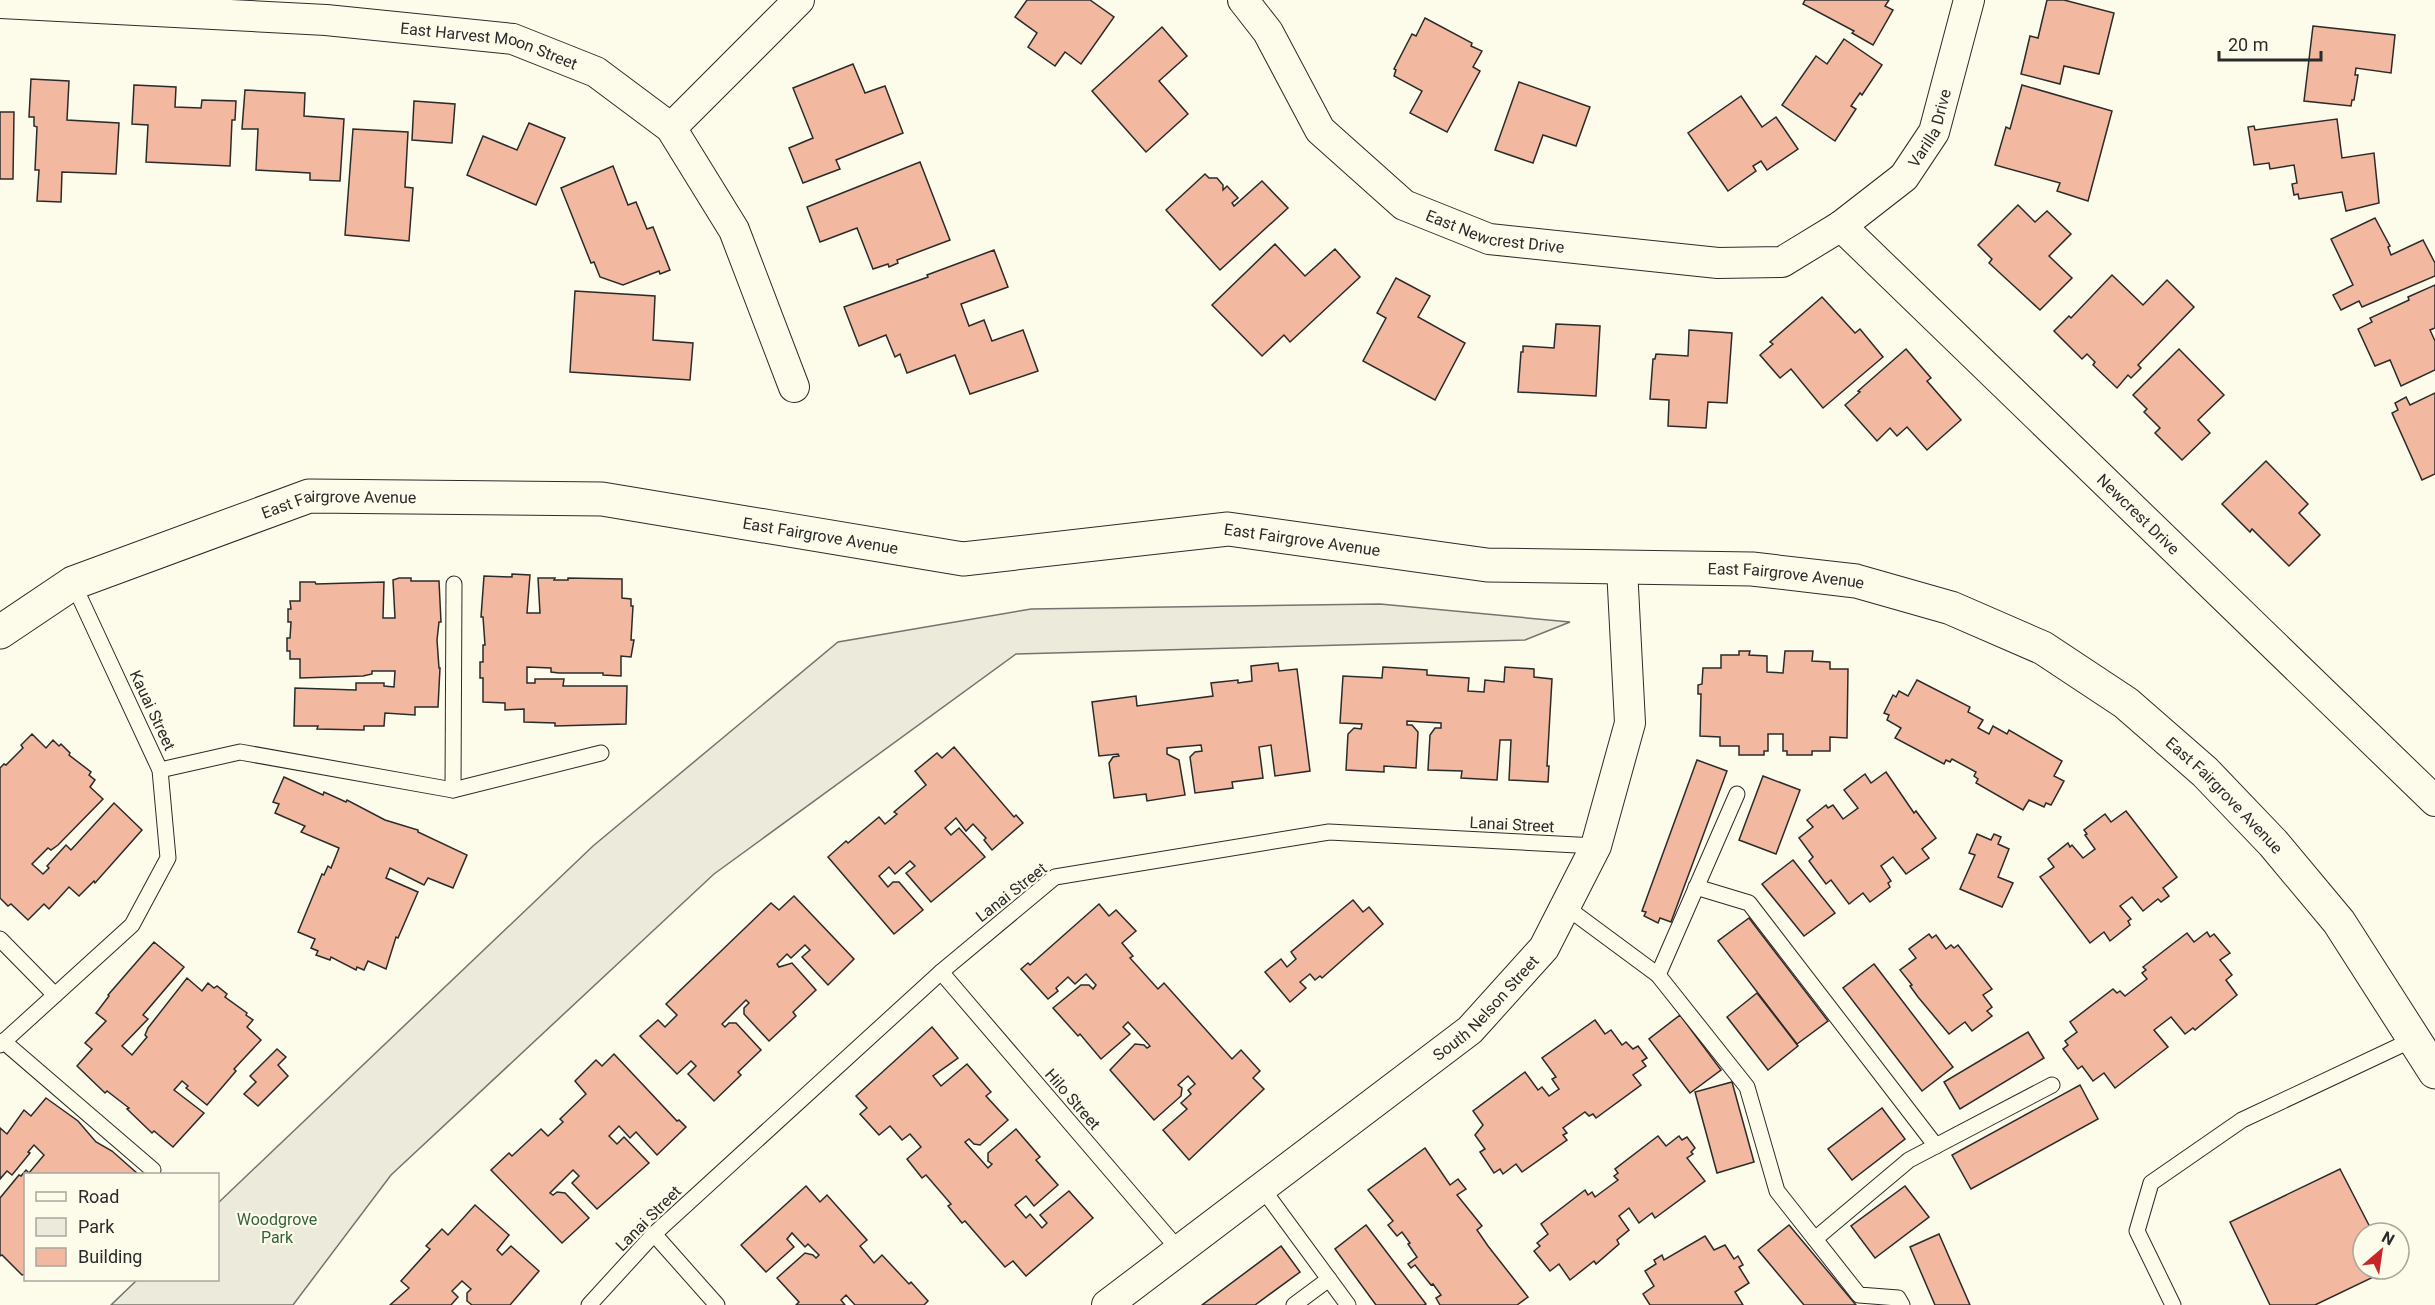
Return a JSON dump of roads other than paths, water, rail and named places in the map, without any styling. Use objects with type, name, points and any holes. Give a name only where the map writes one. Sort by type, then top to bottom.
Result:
[{"type":"street","points":[[671,128],[799,0]]},
{"type":"street","name":"East Newcrest Drive","points":[[1243,0],[1268,32],[1320,130],[1404,205],[1489,239],[1718,263],[1782,262],[1841,226]]},
{"type":"street","name":"Varilla Drive","points":[[1841,226],[1904,177],[1934,132],[1969,0]]},
{"type":"street","name":"East Harvest Moon Street","points":[[0,3],[327,10],[513,39],[596,72],[671,128],[734,230],[794,387]]},
{"type":"street","name":"Newcrest Drive","points":[[1841,226],[2435,801]]},
{"type":"street","name":"East Fairgrove Avenue","points":[[0,632],[73,583],[309,496],[602,499],[963,559],[1228,529],[1487,565],[1752,569],[1856,581],[1951,608],[2043,648],[2126,703],[2205,772],[2273,843],[2339,922],[2435,1072]]},
{"type":"street","name":"South Nelson Street","points":[[1107,1305],[1470,1030],[1544,948],[1596,846],[1630,723],[1622,568]]},
{"type":"lane","name":"Kauai Street","points":[[2,1043],[132,925],[168,858],[160,770],[73,583]]},
{"type":"lane","points":[[453,790],[454,584]]},
{"type":"lane","points":[[160,770],[240,752],[453,790],[601,753]]},
{"type":"lane","points":[[1658,975],[1737,794]]},
{"type":"lane","name":"Lanai Street","points":[[589,1305],[654,1234],[940,972],[1055,877],[1329,832],[1596,846]]},
{"type":"lane","points":[[1696,887],[1749,903],[1936,1146]]},
{"type":"lane","points":[[1566,907],[1658,975],[1747,1087],[1777,1191],[1859,1295],[1898,1298],[1902,1305]]},
{"type":"lane","points":[[0,939],[55,994]]},
{"type":"lane","name":"Hilo Street","points":[[940,972],[1179,1250]]},
{"type":"lane","points":[[2173,1305],[2137,1230],[2151,1183],[2242,1120],[2414,1039]]},
{"type":"lane","points":[[2,1043],[153,1170]]},
{"type":"lane","points":[[1815,1239],[1909,1160],[2052,1085]]},
{"type":"lane","points":[[1262,1188],[1348,1305]]},
{"type":"lane","points":[[654,1234],[717,1305]]},
{"type":"lane","points":[[1294,1305],[1329,1279]]},
{"type":"park label","name":"Woodgrove Park","points":[[277,1228]]}]
